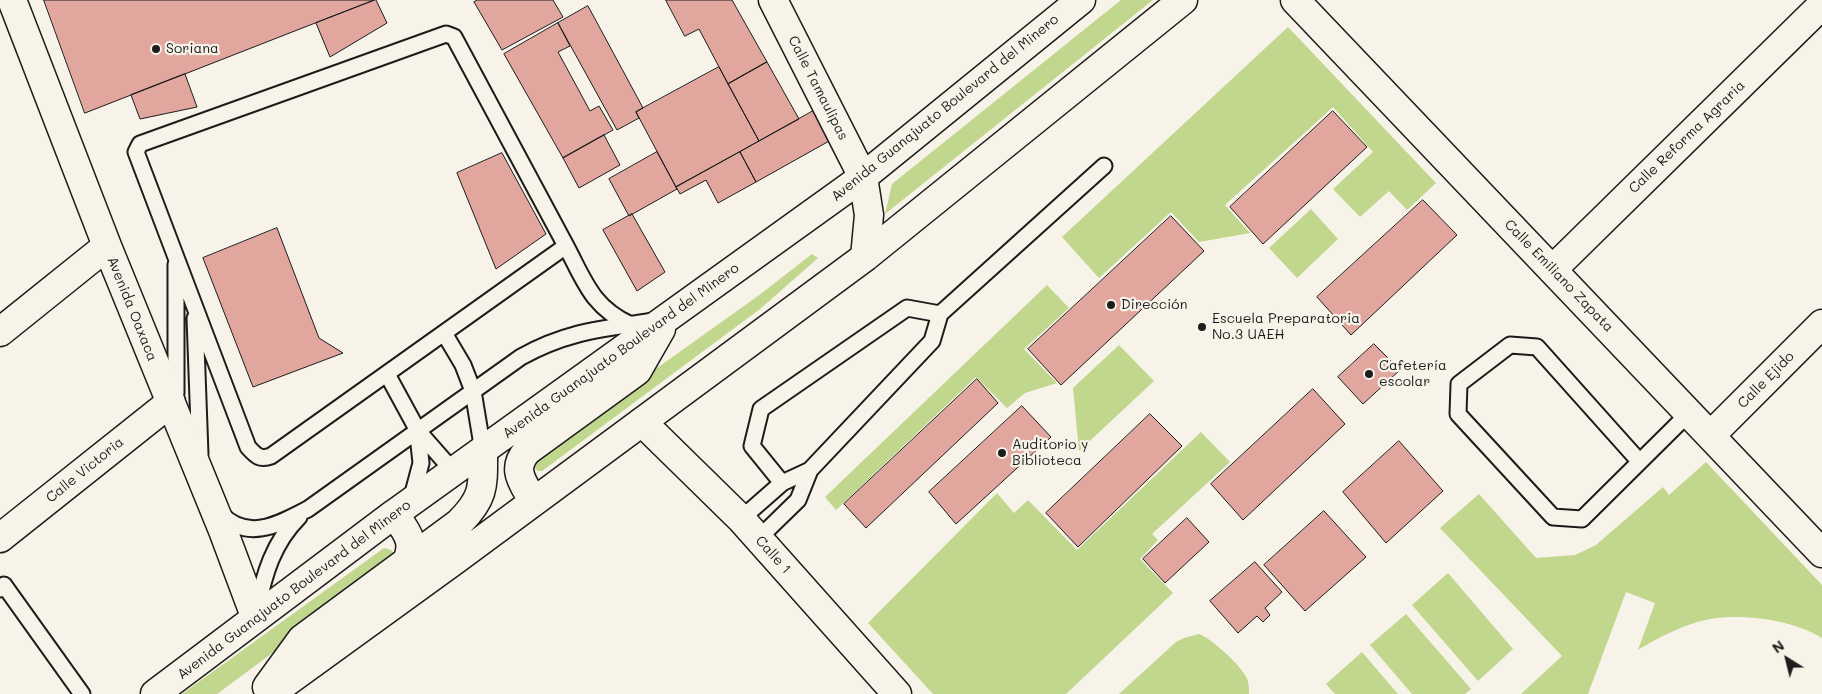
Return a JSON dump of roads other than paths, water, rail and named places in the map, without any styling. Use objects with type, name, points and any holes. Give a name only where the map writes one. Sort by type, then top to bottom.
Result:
[{"type":"main road","name":"Avenida Oaxaca","points":[[12,0],[107,246],[201,476],[255,616]]},
{"type":"main road","name":"Calle Tamaulipas","points":[[774,0],[863,177],[869,215],[865,258]]},
{"type":"main road","name":"Avenida Guanajuato Boulevard del Minero","points":[[155,694],[255,616],[863,177],[1081,0]]},
{"type":"main road","points":[[270,694],[537,492],[642,422],[865,258],[1184,0]]},
{"type":"main road","name":"Calle Emiliano Zapata","points":[[1296,0],[1822,553]]},
{"type":"main road","name":"Calle Reforma Agraria","points":[[1552,270],[1822,5]]},
{"type":"main road","points":[[0,332],[107,246]]},
{"type":"main road","points":[[537,492],[520,474],[520,460],[526,451],[637,371],[667,319]]},
{"type":"main road","name":"Calle Ejido","points":[[1710,435],[1822,324]]},
{"type":"main road","name":"Calle Victoria","points":[[0,538],[171,402]]},
{"type":"main road","name":"Calle 1","points":[[642,422],[750,529],[897,694]]},
{"type":"main road","points":[[262,694],[302,640],[459,523],[473,509],[483,487],[483,451]]},
{"type":"main road","points":[[454,472],[466,481],[483,487],[509,492],[537,492]]},
{"type":"main road","points":[[402,509],[412,552],[406,563]]},
{"type":"lane","points":[[566,246],[271,456],[264,458],[255,455],[248,448],[136,152],[140,144],[446,34],[454,37],[594,297],[614,316],[631,324]]},
{"type":"lane","points":[[750,529],[798,500],[810,470],[932,341],[940,314],[1104,166]]},
{"type":"lane","points":[[171,402],[176,393],[176,255]]},
{"type":"lane","points":[[195,306],[201,476]]},
{"type":"lane","points":[[782,483],[752,446],[762,409],[907,308],[940,314]]},
{"type":"lane","points":[[213,506],[227,520],[243,529],[261,528],[281,523],[308,509],[521,357],[543,345],[566,336],[667,319]]},
{"type":"lane","points":[[444,333],[463,365],[473,391],[483,451]]},
{"type":"lane","points":[[1639,461],[1537,347],[1510,345],[1459,384],[1458,414],[1553,517],[1582,519],[1689,413]]},
{"type":"lane","points":[[387,374],[418,431],[454,472]]},
{"type":"lane","points":[[402,509],[418,480],[421,463],[418,431]]},
{"type":"lane","points":[[750,529],[782,483],[810,470]]},
{"type":"lane","points":[[255,616],[264,575],[272,554],[290,526],[308,509]]},
{"type":"lane","points":[[0,588],[4,585],[82,694]]},
{"type":"place","name":"Soriana","points":[[156,49]]},
{"type":"place","name":"Dirección","points":[[1111,305]]},
{"type":"place","name":"Escuela Preparatoria No.3 UAEH","points":[[1202,327]]},
{"type":"place","name":"Cafetería escolar","points":[[1369,374]]},
{"type":"place","name":"Auditorio y Biblioteca","points":[[1002,453]]}]
